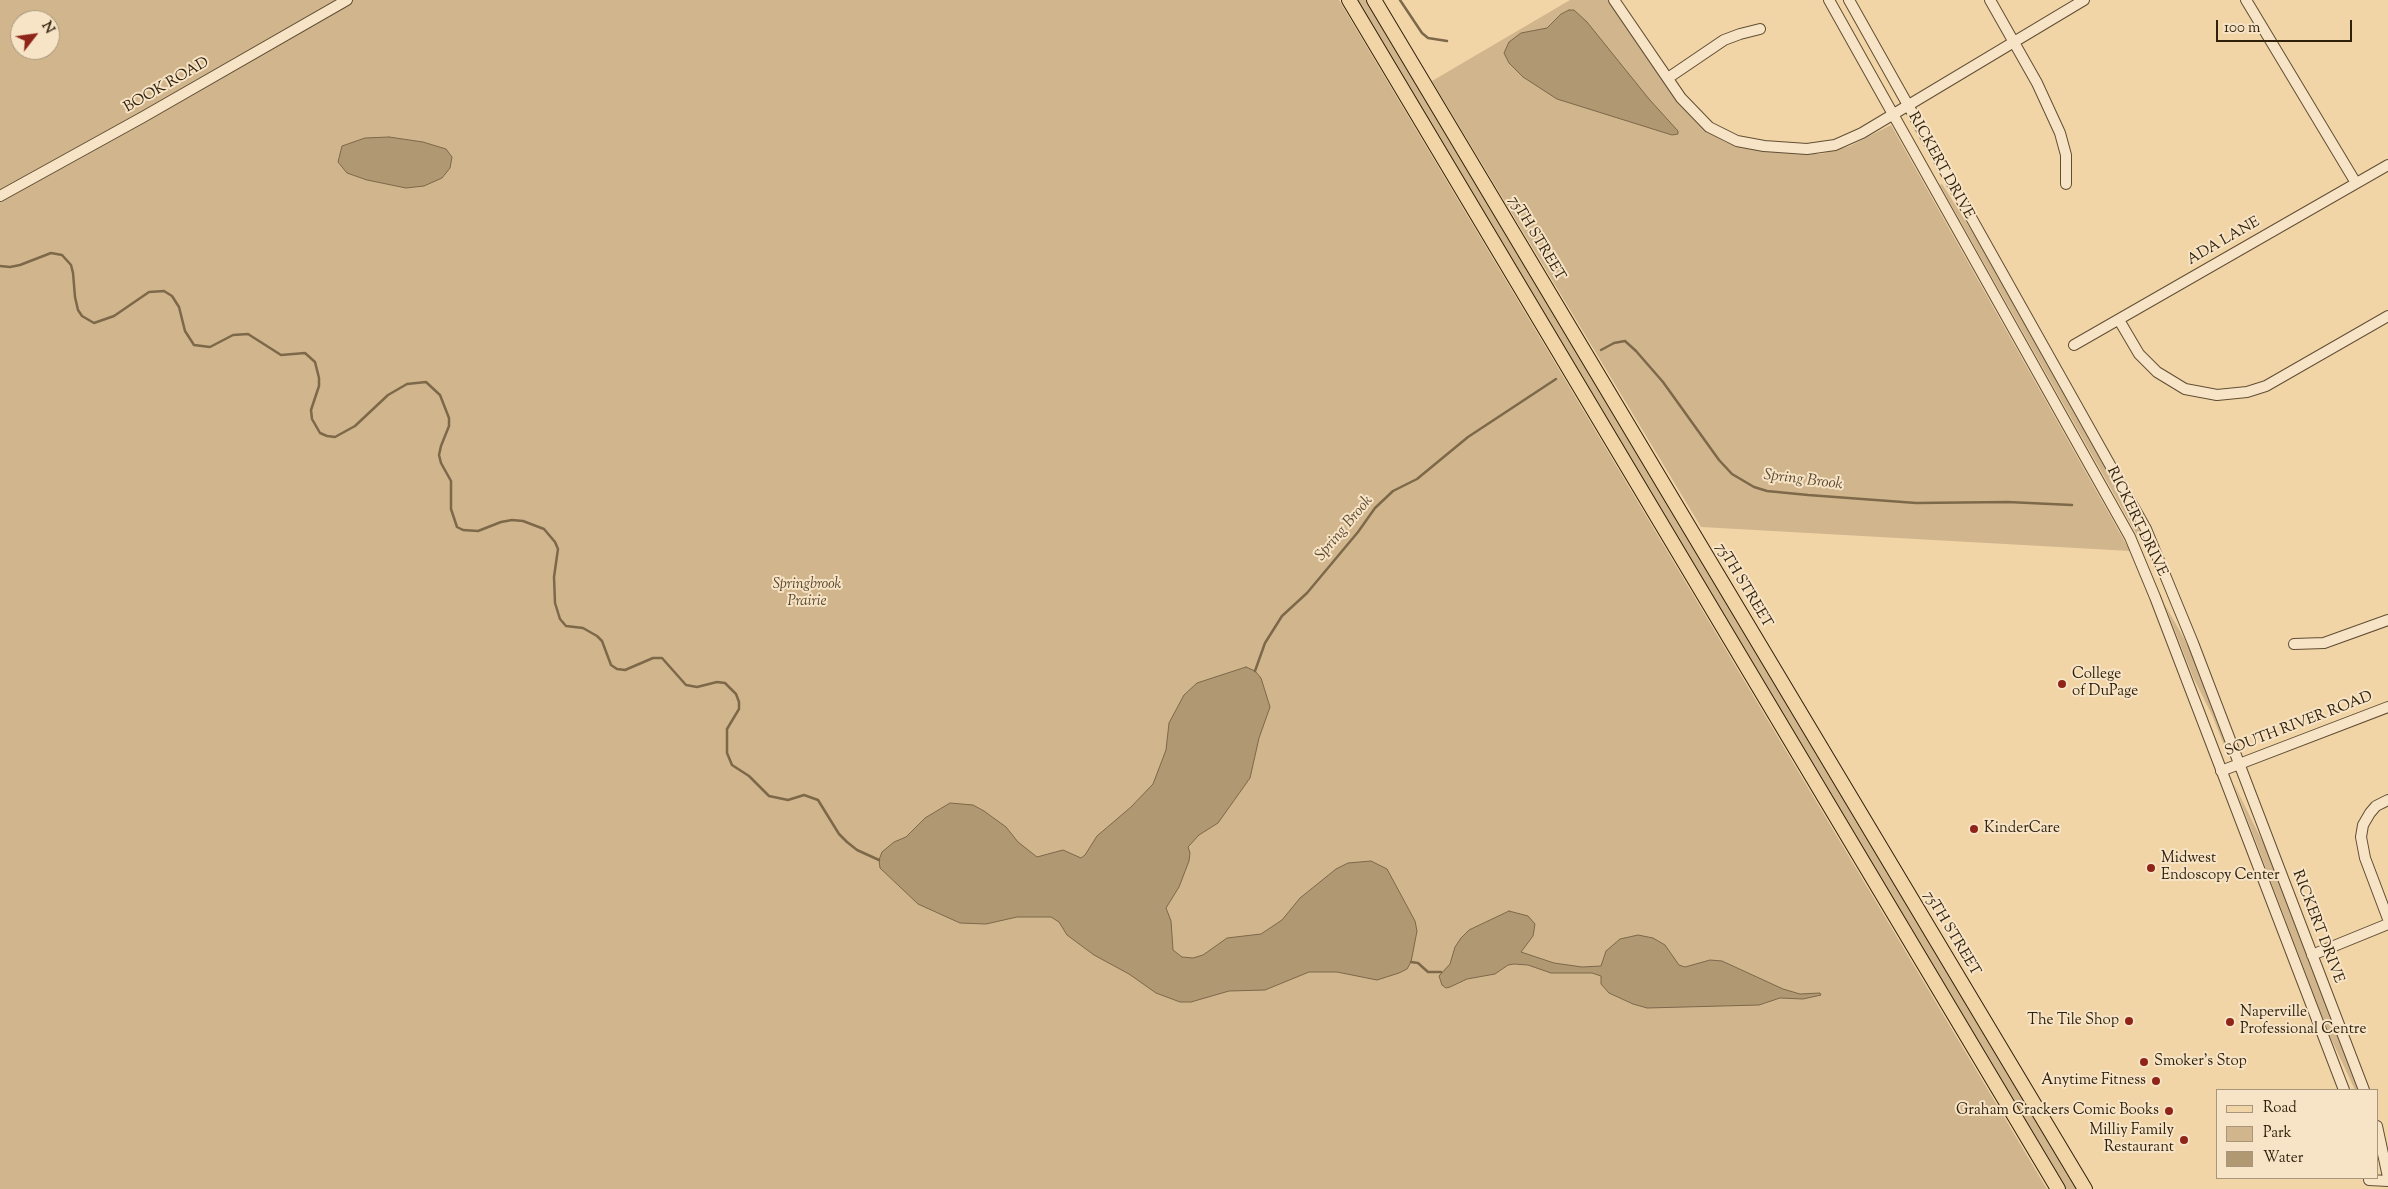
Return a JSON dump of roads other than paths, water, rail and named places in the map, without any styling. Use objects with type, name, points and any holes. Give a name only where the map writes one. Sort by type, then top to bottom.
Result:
[{"type":"main road","points":[[1349,0],[2058,1189]]},
{"type":"main road","name":"75TH STREET","points":[[1374,0],[2085,1189]]},
{"type":"street","name":"BOOK ROAD","points":[[0,196],[143,117],[347,0]]},
{"type":"street","points":[[1614,0],[1690,109],[1709,127],[1737,141],[1764,146],[1808,149],[1826,147],[1862,133],[2084,0]]},
{"type":"street","name":"RICKERT DRIVE","points":[[1829,0],[2130,537],[2162,614],[2344,1089]]},
{"type":"street","name":"RICKERT DRIVE","points":[[1849,0],[2146,529],[2172,590],[2364,1089]]},
{"type":"street","points":[[1990,0],[2012,43],[2037,83],[2060,133],[2066,155],[2066,184]]},
{"type":"street","points":[[2246,0],[2356,183]]},
{"type":"street","points":[[1668,78],[1724,40],[1760,29]]},
{"type":"street","name":"ADA LANE","points":[[2074,345],[2388,165]]},
{"type":"street","points":[[2119,320],[2139,354],[2156,372],[2185,388],[2217,395],[2247,392],[2266,386],[2388,316]]},
{"type":"street","points":[[2294,644],[2324,643],[2388,620]]},
{"type":"street","name":"SOUTH RIVER ROAD","points":[[2221,770],[2388,707]]},
{"type":"street","points":[[2388,800],[2376,806],[2370,813],[2363,825],[2360,837],[2364,858],[2388,919]]},
{"type":"street","points":[[2312,955],[2388,924]]},
{"type":"street","points":[[2369,1182],[2388,1179],[2378,1131]]},
{"type":"water","points":[[1574,10],[1587,22],[1649,99],[1678,131],[1678,134],[1672,135],[1557,99],[1523,77],[1509,63],[1504,53],[1509,42],[1521,33],[1547,28],[1561,14]]},
{"type":"water","points":[[389,137],[423,142],[446,149],[452,157],[450,168],[442,178],[424,186],[406,188],[367,180],[347,173],[338,162],[342,146],[365,138]]},
{"type":"water","points":[[1246,667],[1255,671],[1261,678],[1270,707],[1259,738],[1250,778],[1218,823],[1199,835],[1188,847],[1190,853],[1189,861],[1179,887],[1166,908],[1171,921],[1173,950],[1182,957],[1193,958],[1203,955],[1227,938],[1261,934],[1282,920],[1300,898],[1336,869],[1348,863],[1371,861],[1387,869],[1415,921],[1417,931],[1411,962],[1407,969],[1377,980],[1337,972],[1309,972],[1265,990],[1229,991],[1191,1002],[1180,1002],[1156,993],[1129,974],[1094,955],[1067,935],[1059,922],[1051,917],[1017,917],[986,924],[960,923],[918,904],[880,868],[879,860],[882,852],[894,842],[906,837],[925,818],[950,803],[973,805],[984,811],[1006,827],[1018,842],[1037,857],[1063,850],[1081,858],[1097,836],[1131,807],[1153,784],[1166,750],[1169,723],[1184,695],[1197,683]]},
{"type":"water","points":[[1509,911],[1528,916],[1535,924],[1533,936],[1521,952],[1554,963],[1582,967],[1601,966],[1606,951],[1620,939],[1638,935],[1653,938],[1665,945],[1679,965],[1685,967],[1710,960],[1722,961],[1783,989],[1800,994],[1820,993],[1821,995],[1803,999],[1780,998],[1759,1005],[1647,1008],[1609,993],[1601,984],[1601,976],[1592,973],[1551,973],[1528,965],[1514,964],[1508,965],[1495,974],[1467,979],[1446,988],[1442,985],[1439,976],[1450,964],[1455,947],[1461,938],[1469,930]]},
{"type":"waterway","points":[[1400,0],[1422,33],[1428,38],[1447,41]]},
{"type":"waterway","name":"Spring Brook","points":[[0,266],[20,265],[51,253],[62,255],[71,265],[78,310],[82,316],[94,323],[114,316],[149,292],[164,291],[172,296],[179,307],[185,331],[194,345],[210,347],[233,335],[248,334],[281,355],[305,353],[315,362],[319,378],[319,386],[311,410],[312,419],[320,433],[327,436],[335,437],[355,426],[388,395],[407,384],[426,382],[440,395],[449,418],[449,426],[439,455],[441,463],[451,481],[451,509],[457,527],[463,530],[478,531],[512,520],[523,521],[544,529],[555,542],[558,549],[554,577],[555,603],[560,619],[566,626],[583,628],[597,636],[602,641],[611,665],[617,669],[625,670],[653,658],[662,658],[686,685],[697,687],[717,682],[725,683],[736,694],[739,702],[739,709],[727,729],[727,753],[732,765],[749,776],[769,796],[788,800],[804,795],[818,800],[839,834],[847,842],[857,850],[879,860]]},
{"type":"waterway","name":"Spring Brook","points":[[1601,350],[1614,343],[1625,341],[1663,382],[1719,460],[1732,474],[1754,487],[1767,491],[1916,503],[2008,502],[2072,505]]},
{"type":"waterway","name":"Spring Brook","points":[[1255,671],[1265,643],[1282,616],[1307,593],[1358,532],[1375,508],[1393,491],[1417,479],[1468,437],[1556,379]]},
{"type":"waterway","points":[[1411,962],[1418,963],[1428,972],[1441,972]]},
{"type":"place","name":"College of DuPage","points":[[2062,684]]},
{"type":"place","name":"KinderCare","points":[[1974,829]]},
{"type":"place","name":"Midwest Endoscopy Center","points":[[2151,868]]},
{"type":"place","name":"The Tile Shop","points":[[2129,1021]]},
{"type":"place","name":"Naperville Professional Centre","points":[[2230,1022]]},
{"type":"place","name":"Smoker's Stop","points":[[2144,1062]]},
{"type":"place","name":"Anytime Fitness","points":[[2156,1081]]},
{"type":"place","name":"Graham Crackers Comic Books","points":[[2169,1111]]},
{"type":"place","name":"Milliy Family Restaurant","points":[[2184,1140]]},
{"type":"park label","name":"Springbrook Prairie","points":[[807,594]]}]
